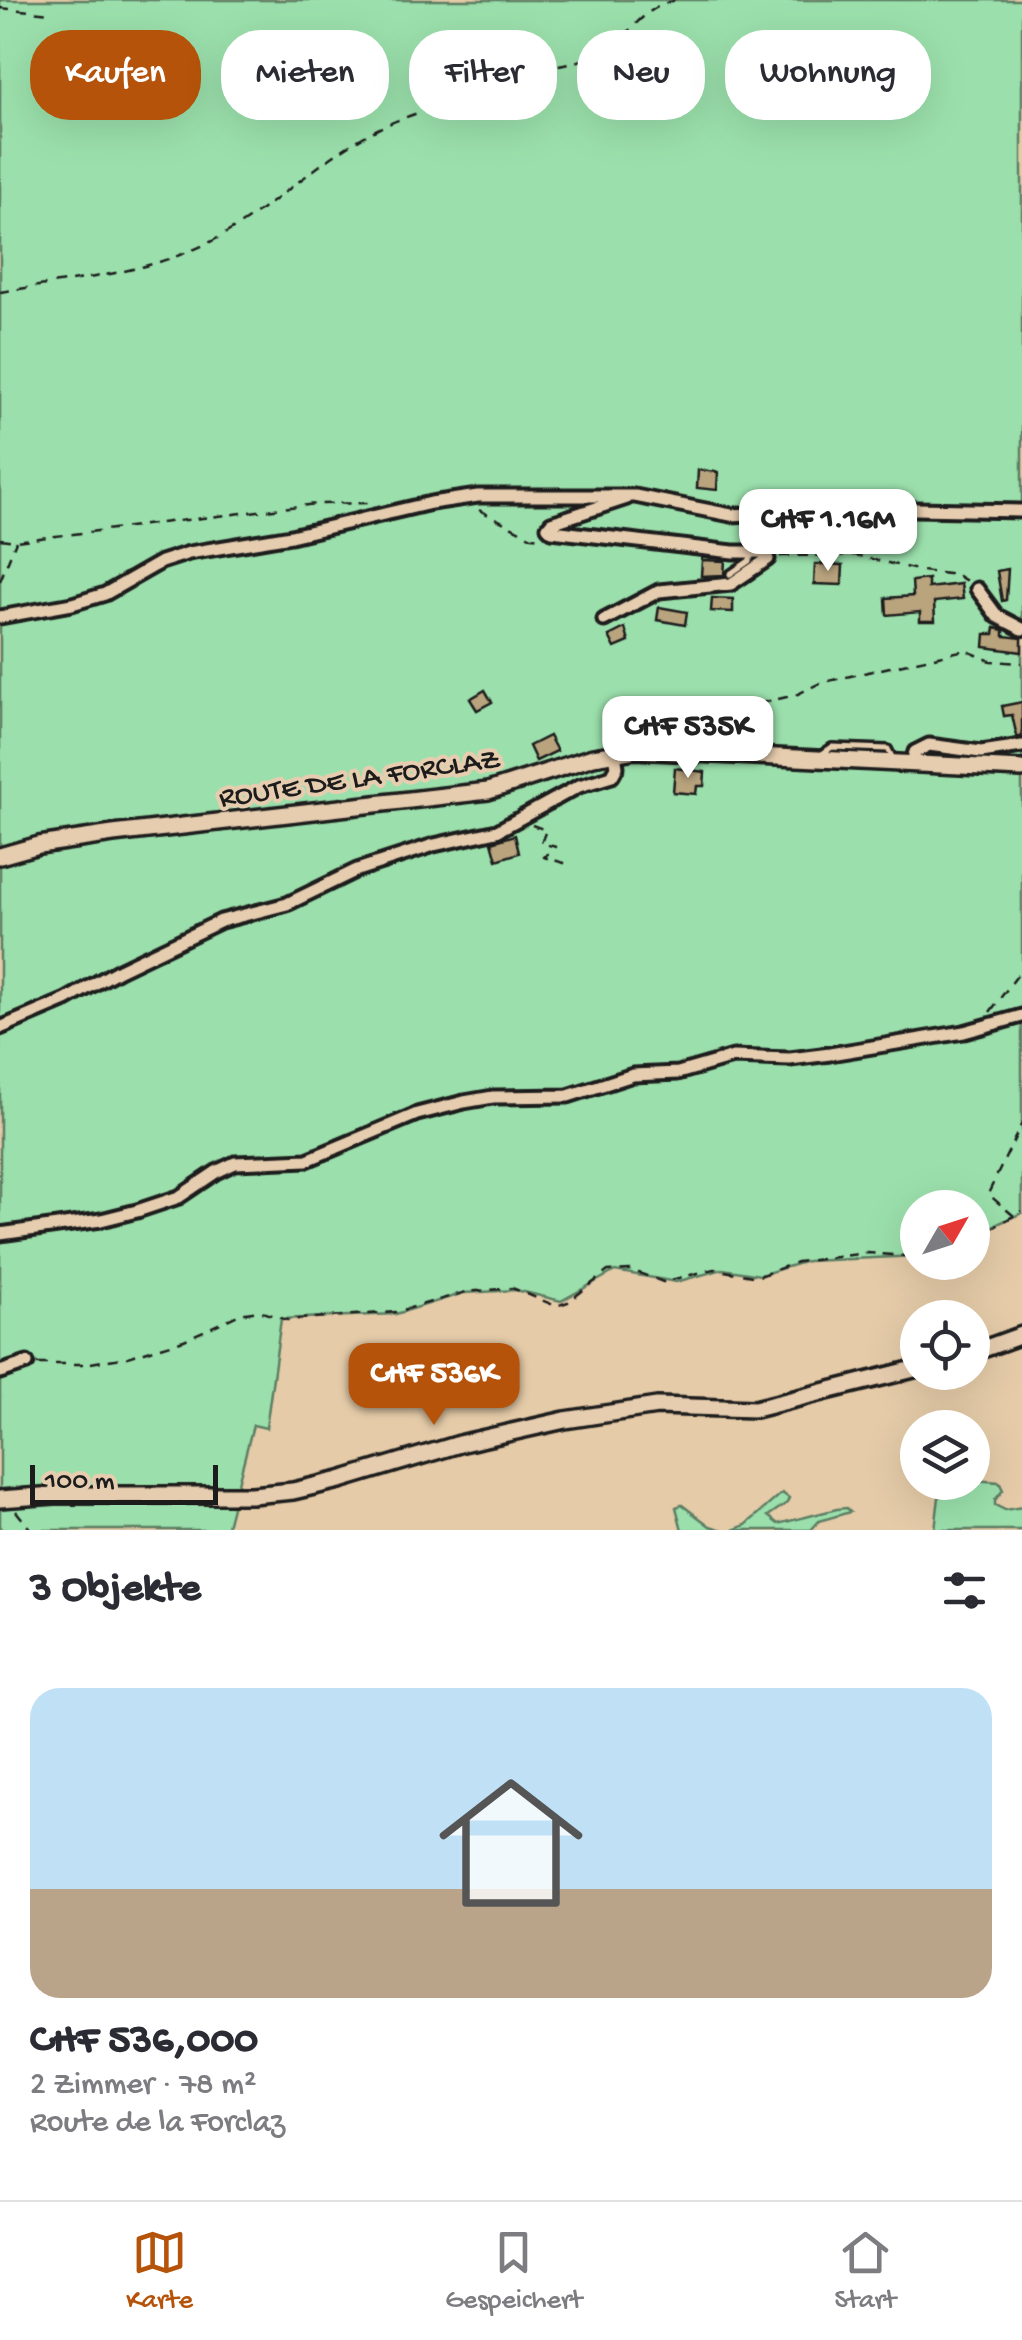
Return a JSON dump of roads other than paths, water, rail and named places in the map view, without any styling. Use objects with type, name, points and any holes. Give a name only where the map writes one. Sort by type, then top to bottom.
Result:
[{"type":"main road","name":"ROUTE DE LA FORCLAZ","points":[[0,856],[112,834],[488,791],[614,753],[642,750],[1022,769]]},
{"type":"main road","points":[[990,1346],[1022,1336]]},
{"type":"main road","points":[[0,1499],[293,1491],[329,1484],[463,1443],[580,1417],[657,1406],[755,1409],[900,1373]]},
{"type":"street","points":[[0,617],[105,594],[175,556],[291,536],[432,502],[498,494],[636,496],[731,514],[888,508],[1022,511]]},
{"type":"street","points":[[604,620],[659,591],[732,584],[768,557],[765,553],[552,531],[548,527],[636,496]]},
{"type":"street","points":[[977,589],[997,616],[1022,628]]},
{"type":"street","points":[[912,763],[915,752],[925,746],[981,752],[1022,746]]},
{"type":"street","points":[[0,1028],[66,1000],[221,922],[287,904],[357,870],[434,845],[496,831],[579,786],[612,776],[617,766],[614,753]]},
{"type":"street","points":[[0,1234],[137,1211],[179,1198],[229,1165],[258,1160],[307,1160],[417,1114],[464,1102],[493,1097],[568,1096],[633,1076],[684,1072],[738,1056],[803,1058],[981,1027],[1022,1016]]},
{"type":"street","points":[[0,1372],[28,1363]]},
{"type":"lane","points":[[730,574],[750,561],[753,553]]}]
